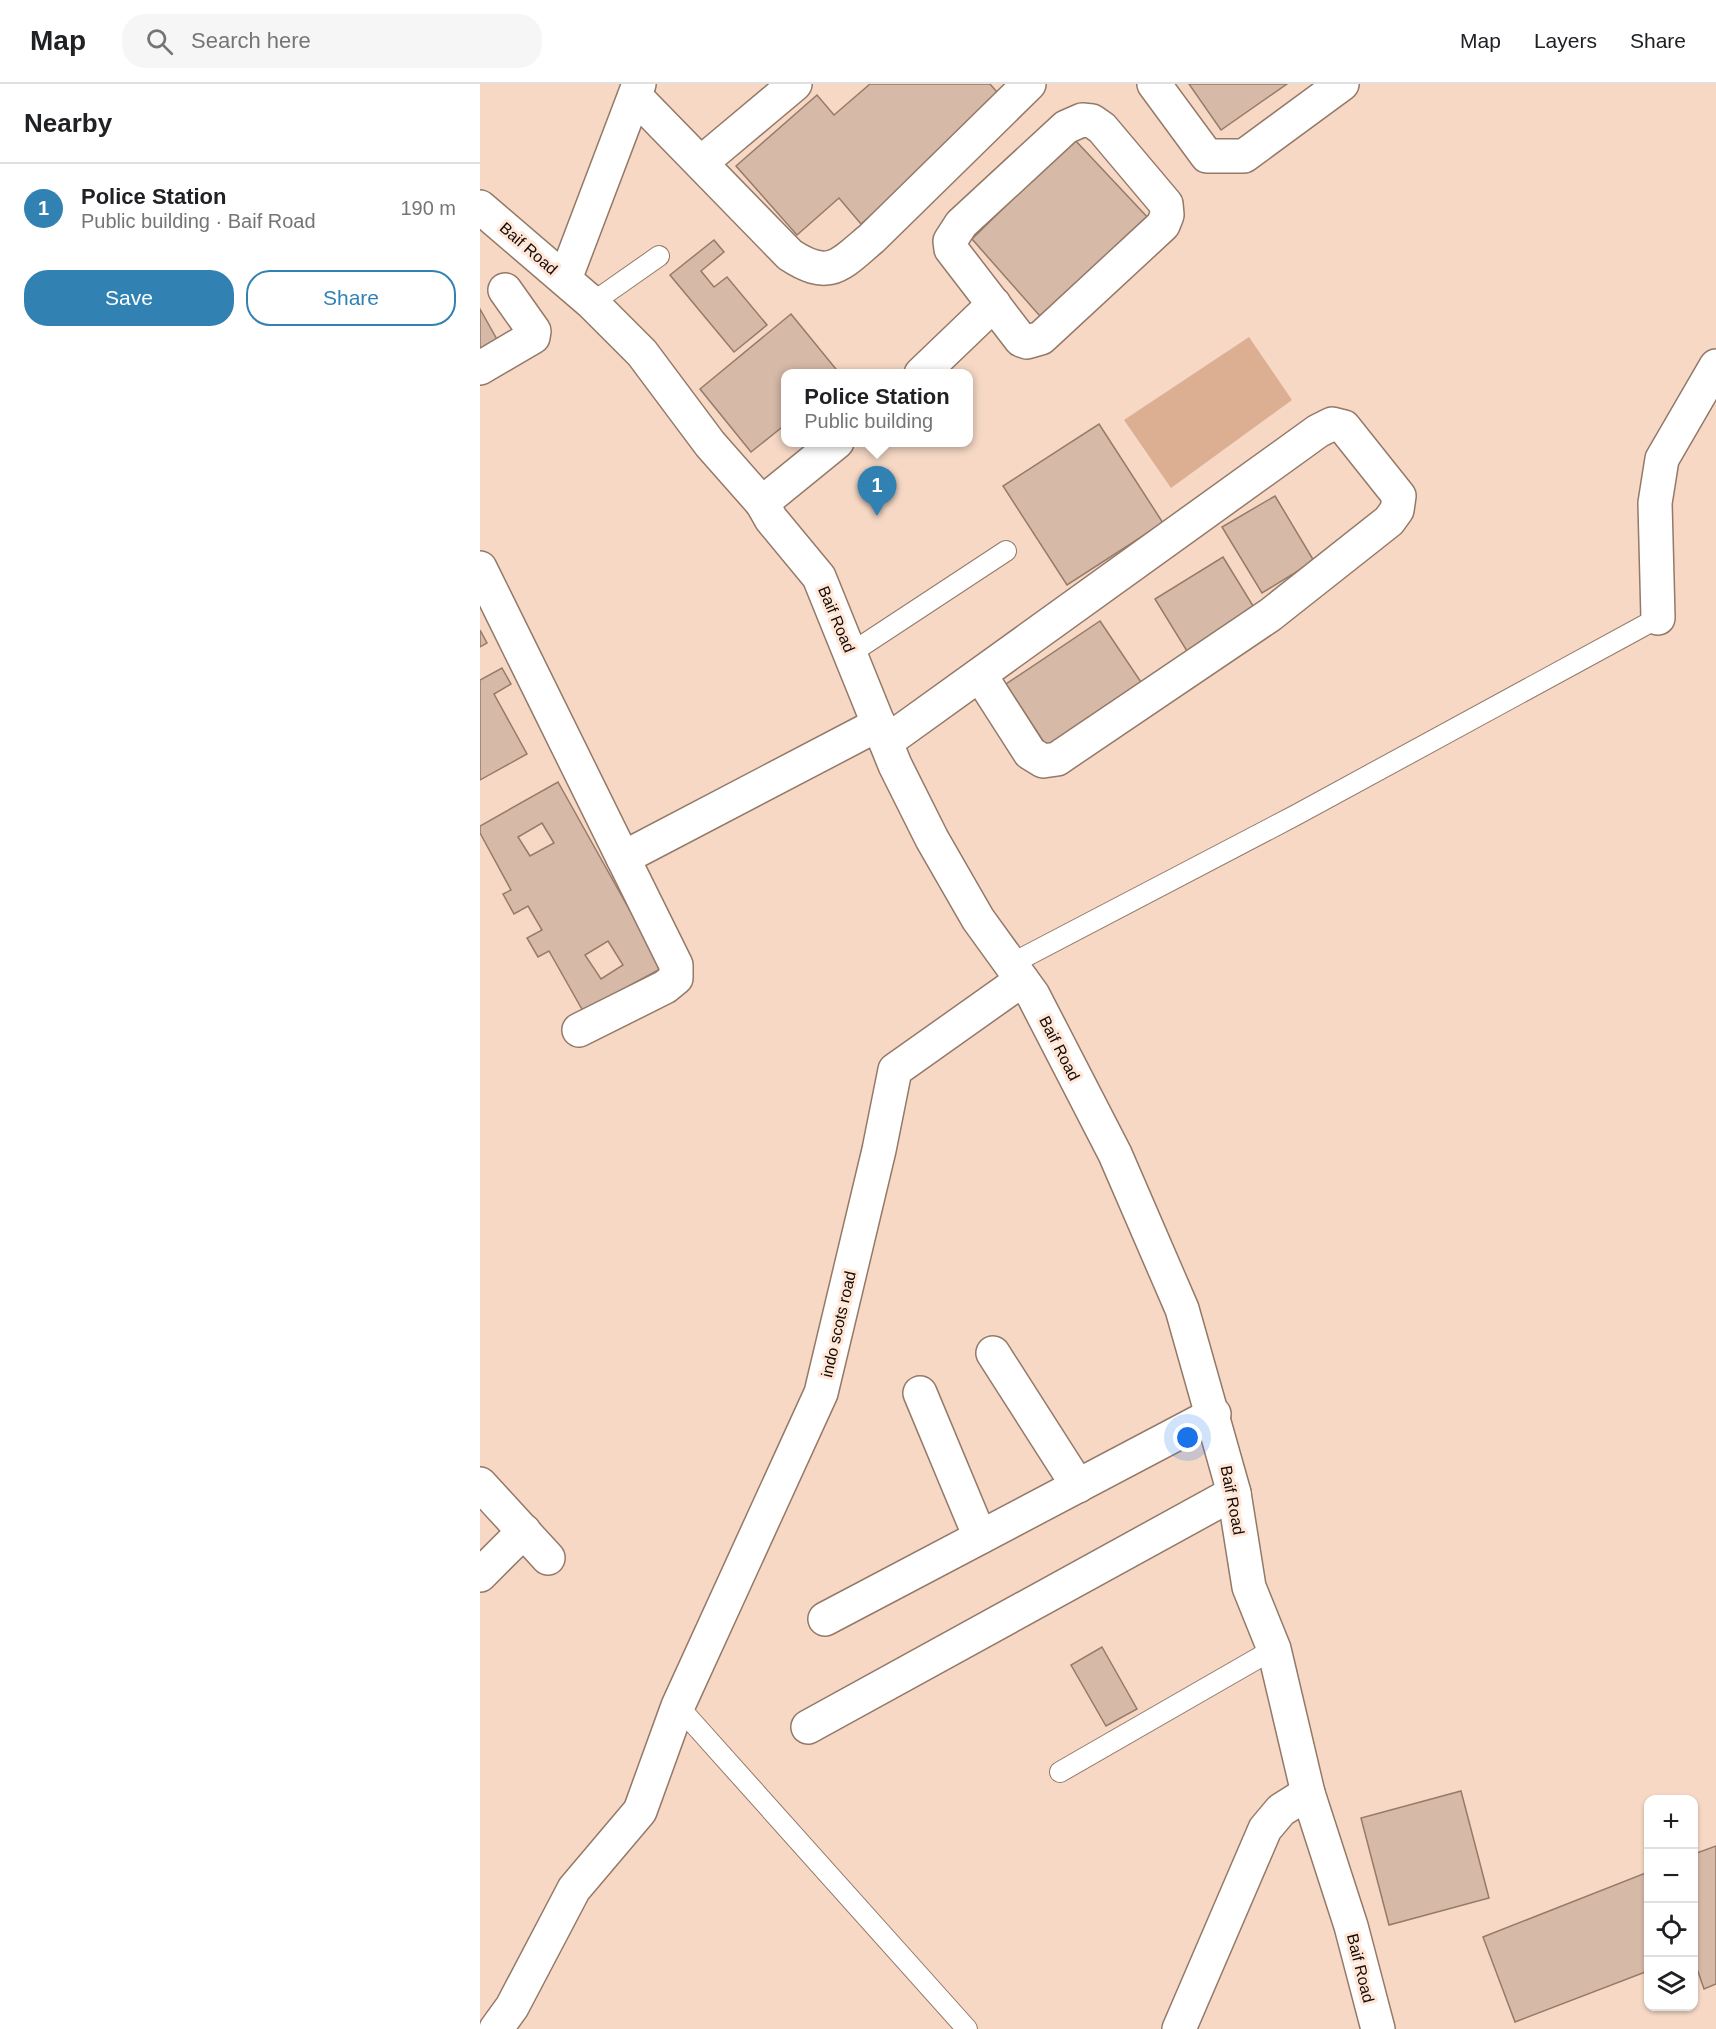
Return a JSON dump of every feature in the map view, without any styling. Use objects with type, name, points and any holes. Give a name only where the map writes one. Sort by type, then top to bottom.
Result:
[{"type":"street","points":[[702,162],[795,84]]},
{"type":"street","points":[[480,368],[533,337],[534,331],[493,296],[557,272],[637,90],[790,255],[807,266],[825,270],[844,262],[872,238],[1029,84]]},
{"type":"street","points":[[1154,84],[1208,156],[1244,156],[1342,84]]},
{"type":"street","points":[[1082,120],[1092,121],[1102,128],[1166,204],[1167,215],[1163,225],[1036,340],[1021,340],[994,304],[951,249],[950,241],[954,232],[1066,127],[1082,120]]},
{"type":"street","name":"Baif Road","points":[[480,207],[592,303],[642,353],[710,444],[762,503],[771,519],[819,577],[882,733],[932,839],[978,919],[1033,995],[1115,1154],[1182,1309],[1214,1414],[1234,1493],[1249,1587],[1274,1649],[1308,1793],[1351,1926],[1378,2029]]},
{"type":"street","points":[[926,369],[994,304]]},
{"type":"street","points":[[1658,618],[1656,503],[1662,459],[1716,366]]},
{"type":"street","points":[[623,858],[882,733],[980,675],[1318,431],[1332,424],[1344,427],[1399,496],[1397,510],[1389,521],[1279,608],[1057,759],[1043,761],[1030,753],[980,675]]},
{"type":"street","points":[[762,503],[831,447]]},
{"type":"street","points":[[480,568],[676,965],[676,978],[665,987],[579,1030]]},
{"type":"street","name":"indo scots road","points":[[496,2029],[512,2007],[574,1889],[640,1810],[678,1706],[821,1393],[879,1149],[895,1070],[1016,972]]},
{"type":"street","points":[[993,1353],[1078,1486]]},
{"type":"street","points":[[920,1393],[980,1537]]},
{"type":"street","points":[[825,1619],[1214,1414]]},
{"type":"street","points":[[480,1484],[548,1558]]},
{"type":"street","points":[[808,1726],[1234,1493]]},
{"type":"street","points":[[480,1575],[524,1531]]},
{"type":"street","points":[[1179,2029],[1265,1829],[1281,1809],[1308,1793]]},
{"type":"lane","points":[[592,303],[659,256]]},
{"type":"lane","points":[[851,653],[1006,551]]},
{"type":"lane","points":[[1016,972],[1296,815],[1658,618]]},
{"type":"lane","points":[[1060,1772],[1274,1649]]},
{"type":"lane","points":[[678,1706],[967,2029]]},
{"type":"shaded area","points":[[1249,337],[1292,400],[1171,488],[1124,420]]},
{"type":"building","points":[[870,84],[990,84],[1003,99],[861,224],[839,198],[797,235],[736,166],[817,95],[834,115]]},
{"type":"building","points":[[1189,84],[1287,84],[1221,130]]},
{"type":"building","points":[[1074,139],[1151,221],[1046,323],[972,239]]},
{"type":"building","points":[[714,240],[724,252],[701,271],[714,287],[727,277],[767,325],[734,352],[670,275]]},
{"type":"building","points":[[480,309],[499,343],[480,354]]},
{"type":"building","points":[[791,314],[836,369],[781,369],[781,428],[751,452],[700,389]]},
{"type":"building","points":[[1099,424],[1163,523],[1067,585],[1003,486]]},
{"type":"building","points":[[1275,496],[1314,561],[1262,593],[1222,527]]},
{"type":"building","points":[[1223,557],[1258,614],[1190,656],[1155,599]]},
{"type":"building","points":[[1100,621],[1147,691],[1051,753],[1006,684]]},
{"type":"building","points":[[480,630],[487,643],[480,647]]},
{"type":"building","points":[[502,668],[511,684],[494,694],[527,754],[480,780],[480,680]]},
{"type":"building","points":[[558,782],[662,968],[583,1011],[549,951],[538,957],[527,938],[542,930],[528,906],[514,914],[503,894],[511,890],[480,833],[480,826]],"holes":[[[542,823],[554,843],[530,856],[518,837]],[[608,941],[623,965],[601,979],[585,955]]]},
{"type":"building","points":[[1102,1647],[1137,1709],[1106,1726],[1071,1665]]},
{"type":"building","points":[[1461,1791],[1489,1898],[1389,1925],[1361,1818]]},
{"type":"building","points":[[1716,1846],[1716,1984],[1704,1989],[1698,1972],[1698,1853]]},
{"type":"building","points":[[1644,1874],[1644,1973],[1515,2022],[1483,1937]]},
{"type":"place","name":"Police Station","points":[[877,516]]}]
